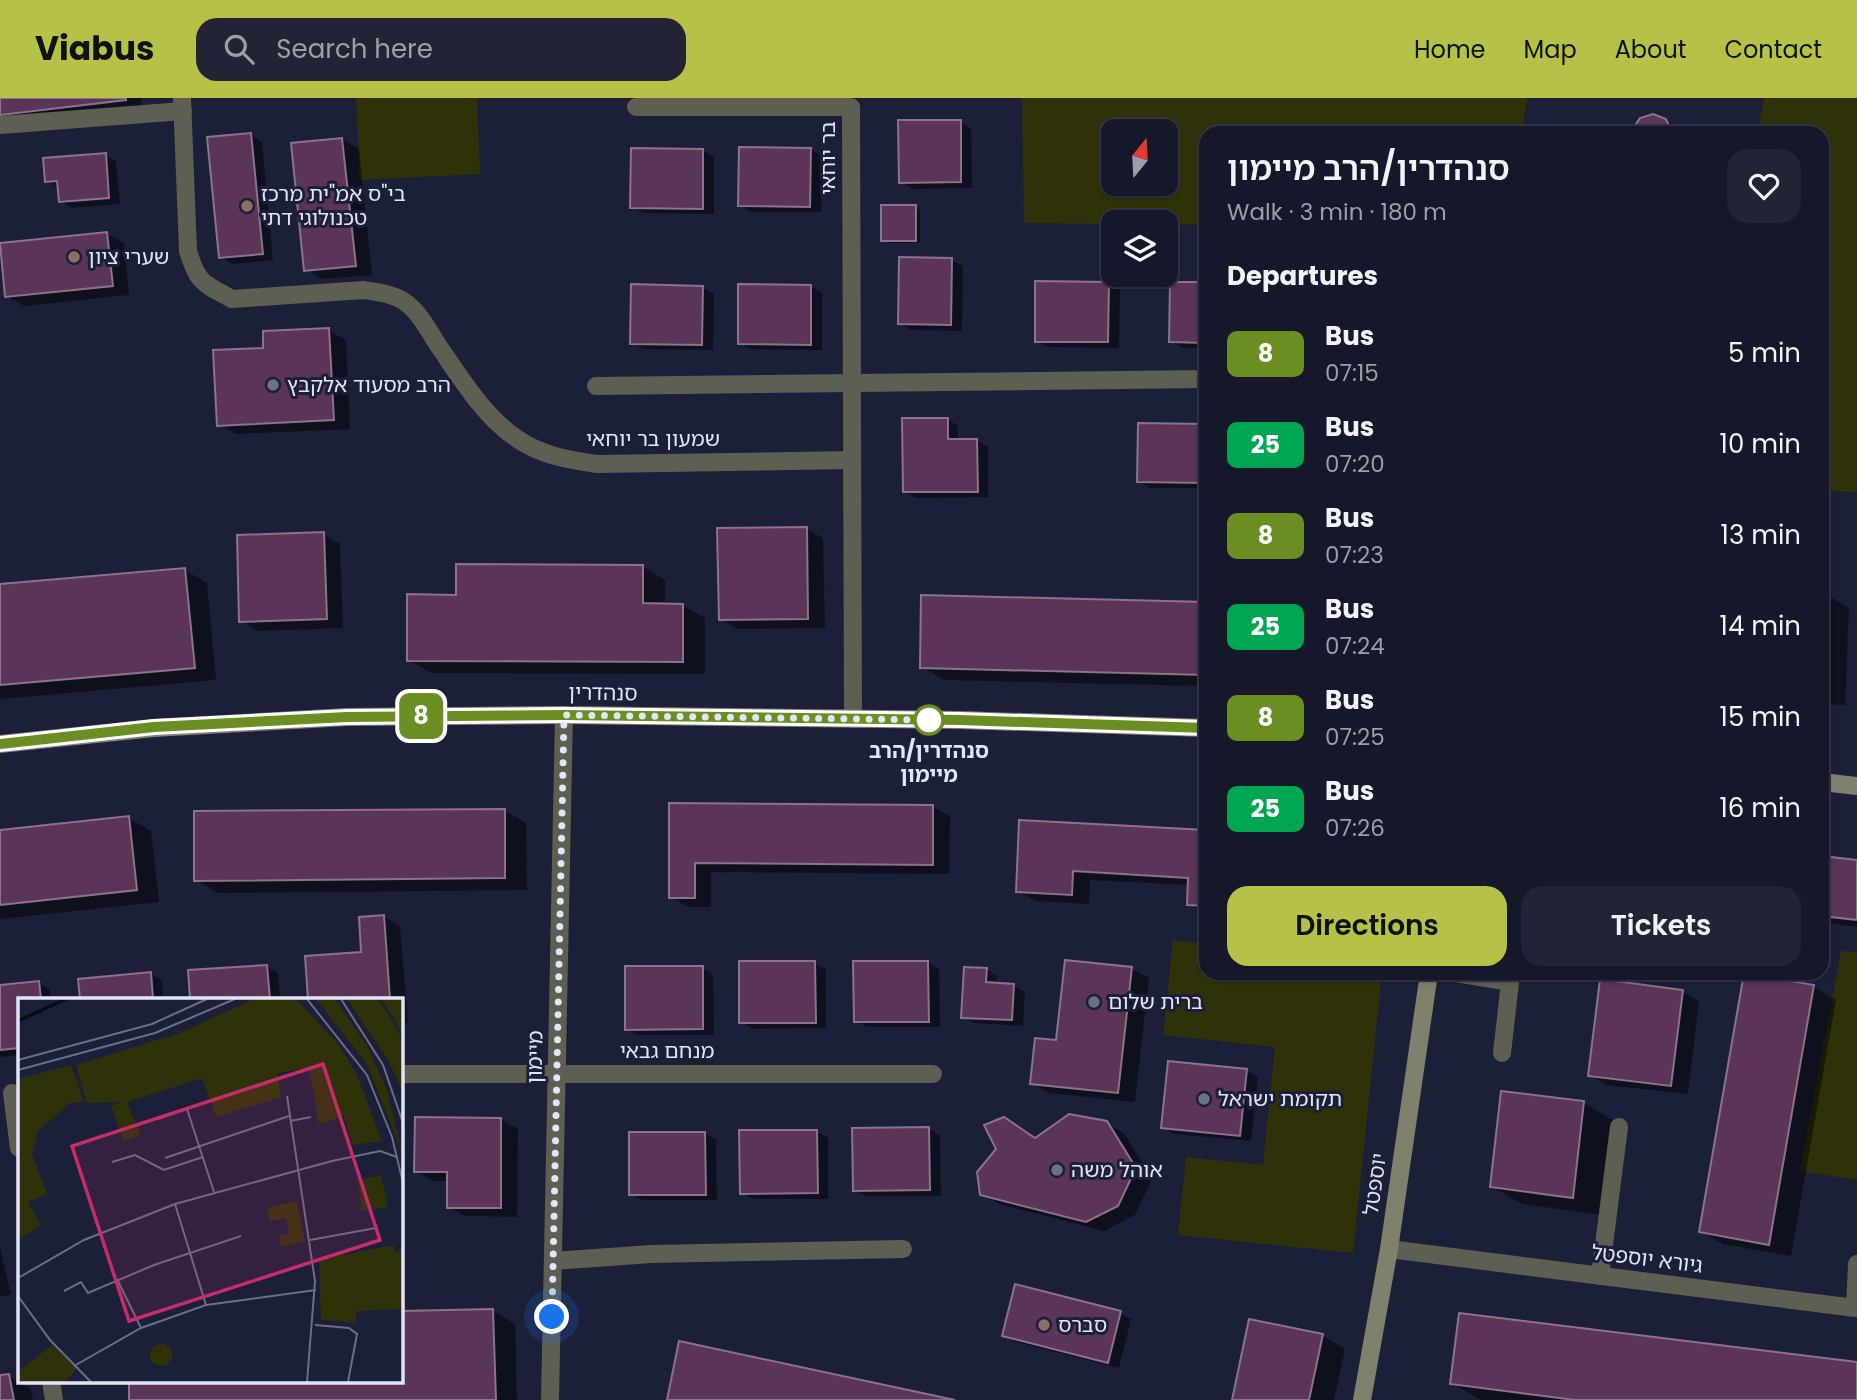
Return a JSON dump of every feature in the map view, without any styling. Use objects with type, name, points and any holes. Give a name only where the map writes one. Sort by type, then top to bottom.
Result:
[{"type":"street","points":[[0,125],[182,104]]},
{"type":"street","name":"שמעון בר יוחאי","points":[[182,104],[188,250],[194,271],[203,283],[232,299],[363,290],[385,293],[401,299],[418,315],[471,394],[496,420],[515,438],[540,451],[564,459],[597,464],[852,460]]},
{"type":"street","name":"בר יוחאי","points":[[636,107],[851,107],[853,719]]},
{"type":"street","points":[[596,386],[1199,379]]},
{"type":"street","name":"סנהדרין","points":[[0,744],[154,727],[347,717],[564,715],[960,720],[1199,728]]},
{"type":"street","name":"מיימון","points":[[550,1400],[564,715]]},
{"type":"street","points":[[1829,783],[1857,786]]},
{"type":"street","name":"יוספטל","points":[[1362,1400],[1389,1249],[1428,980]]},
{"type":"street","points":[[1498,980],[1510,982],[1503,1052]]},
{"type":"street","name":"מנחם גבאי","points":[[402,1074],[933,1074]]},
{"type":"street","points":[[10,1094],[18,1142]]},
{"type":"street","points":[[1600,1276],[1619,1127]]},
{"type":"street","points":[[553,1261],[651,1254],[903,1249]]},
{"type":"street","name":"גיורא יוספטל","points":[[1389,1249],[1856,1308],[1857,1264]]},
{"type":"street","points":[[51,1382],[54,1400]]},
{"type":"green space","points":[[356,98],[477,98],[480,174],[360,180]]},
{"type":"green space","points":[[1022,98],[1527,98],[1523,126],[1199,126],[1199,225],[1178,224],[1178,210],[1101,210],[1101,224],[1024,223]]},
{"type":"green space","points":[[1764,98],[1857,98],[1857,492],[1829,491],[1829,126],[1759,126]]},
{"type":"green space","points":[[1173,940],[1199,943],[1199,980],[1381,980],[1353,1253],[1178,1235],[1186,1157],[1263,1165],[1275,1047],[1163,1035]]},
{"type":"green space","points":[[1841,951],[1857,952],[1857,1180],[1800,1171]]},
{"type":"building","points":[[0,98],[126,98],[126,100],[0,115]]},
{"type":"building","points":[[1653,114],[1666,119],[1669,126],[1636,126],[1640,118]]},
{"type":"building","points":[[898,120],[961,120],[961,182],[899,183]]},
{"type":"building","points":[[251,133],[263,254],[219,258],[207,137]]},
{"type":"building","points":[[342,138],[356,266],[304,271],[291,143]]},
{"type":"building","points":[[739,147],[811,148],[810,207],[738,206]]},
{"type":"building","points":[[631,148],[703,149],[703,209],[630,208]]},
{"type":"building","points":[[106,153],[109,198],[59,202],[57,181],[45,182],[43,158]]},
{"type":"building","points":[[881,205],[916,205],[916,241],[881,241]]},
{"type":"building","points":[[107,232],[113,286],[5,297],[0,243]]},
{"type":"building","points":[[899,257],[952,258],[951,325],[898,324]]},
{"type":"building","points":[[1035,281],[1101,282],[1101,287],[1109,287],[1108,342],[1035,342]]},
{"type":"building","points":[[1178,282],[1199,282],[1199,343],[1169,342],[1170,287],[1178,287]]},
{"type":"building","points":[[631,284],[703,286],[702,345],[630,344]]},
{"type":"building","points":[[738,284],[811,285],[811,345],[738,344]]},
{"type":"building","name":"הרב מסעוד אלקבץ","points":[[329,328],[334,420],[217,426],[213,350],[263,348],[263,331]]},
{"type":"building","points":[[902,418],[948,418],[948,439],[977,439],[978,492],[903,492]]},
{"type":"building","points":[[1138,423],[1199,424],[1199,483],[1137,482]]},
{"type":"building","points":[[807,527],[808,619],[719,620],[717,528]]},
{"type":"building","points":[[324,532],[327,619],[239,622],[237,535]]},
{"type":"building","points":[[456,564],[643,565],[643,603],[683,604],[683,662],[407,661],[407,594],[456,595]]},
{"type":"building","points":[[185,568],[195,668],[0,685],[0,584]]},
{"type":"building","points":[[921,595],[1199,602],[1199,675],[920,668]]},
{"type":"building","points":[[669,803],[933,805],[933,865],[695,863],[695,898],[669,898]]},
{"type":"building","points":[[505,809],[505,878],[194,881],[194,811]]},
{"type":"building","points":[[129,816],[137,890],[0,905],[0,830]]},
{"type":"building","points":[[1019,820],[1199,830],[1199,906],[1187,905],[1188,878],[1073,871],[1072,895],[1016,892]]},
{"type":"building","points":[[1829,857],[1857,860],[1857,920],[1829,917]]},
{"type":"building","points":[[384,915],[390,998],[308,998],[305,956],[361,952],[359,917]]},
{"type":"building","name":"ברית שלום","points":[[1065,960],[1132,967],[1118,1093],[1030,1084],[1035,1038],[1056,1040]]},
{"type":"building","points":[[739,961],[815,961],[816,1023],[739,1023]]},
{"type":"building","points":[[853,961],[928,961],[929,1022],[854,1022]]},
{"type":"building","points":[[267,965],[270,998],[190,998],[188,970]]},
{"type":"building","points":[[625,966],[703,966],[703,1029],[625,1030]]},
{"type":"building","points":[[964,967],[987,968],[986,982],[1014,984],[1012,1020],[961,1018]]},
{"type":"building","points":[[151,972],[153,998],[80,998],[78,979]]},
{"type":"building","points":[[1600,980],[1683,990],[1671,1086],[1588,1076]]},
{"type":"building","points":[[1743,980],[1785,980],[1814,985],[1769,1245],[1699,1232]]},
{"type":"building","points":[[39,981],[41,998],[18,998],[18,1048],[0,1050],[0,985]]},
{"type":"building","name":"תקומת ישראל","points":[[1168,1061],[1247,1069],[1240,1136],[1161,1128]]},
{"type":"building","points":[[1501,1091],[1584,1101],[1573,1198],[1490,1187]]},
{"type":"building","name":"אוהל משה","points":[[1069,1114],[1107,1121],[1136,1168],[1118,1206],[1086,1222],[980,1195],[977,1172],[996,1149],[984,1125],[1004,1117],[1035,1138]]},
{"type":"building","points":[[415,1117],[501,1118],[501,1208],[447,1208],[447,1172],[414,1172]]},
{"type":"building","points":[[929,1127],[930,1190],[853,1191],[852,1128]]},
{"type":"building","points":[[739,1130],[817,1130],[818,1193],[740,1194]]},
{"type":"building","points":[[629,1132],[705,1132],[706,1195],[629,1195]]},
{"type":"building","points":[[1015,1284],[1121,1311],[1108,1363],[1002,1336]]},
{"type":"building","points":[[493,1309],[496,1400],[129,1400],[129,1382],[402,1382],[402,1311]]},
{"type":"building","points":[[1459,1313],[1857,1362],[1857,1400],[1575,1400],[1450,1384]]},
{"type":"building","points":[[1249,1319],[1323,1334],[1309,1400],[1232,1400]]},
{"type":"building","points":[[679,1341],[955,1400],[667,1400]]},
{"type":"building","points":[[9,1374],[14,1400],[0,1400],[0,1375]]},
{"type":"bus line","name":"8","points":[[0,744],[154,727],[347,717],[564,715],[960,720],[1199,728]]},
{"type":"place","name":"בי\"ס אמ\"ית מרכז טכנולוגי דתי","points":[[247,206]]},
{"type":"place","name":"שערי ציון","points":[[74,257]]},
{"type":"place","name":"הרב מסעוד אלקבץ","points":[[273,385]]},
{"type":"place","name":"סנהדרין/הרב מיימון","points":[[929,720]]},
{"type":"place","name":"ברית שלום","points":[[1094,1002]]},
{"type":"place","name":"תקומת ישראל","points":[[1204,1099]]},
{"type":"place","name":"אוהל משה","points":[[1057,1170]]},
{"type":"place","name":"סברס","points":[[1044,1325]]},
{"type":"route","points":[[552,1317],[564,715],[933,720],[929,720]]}]
